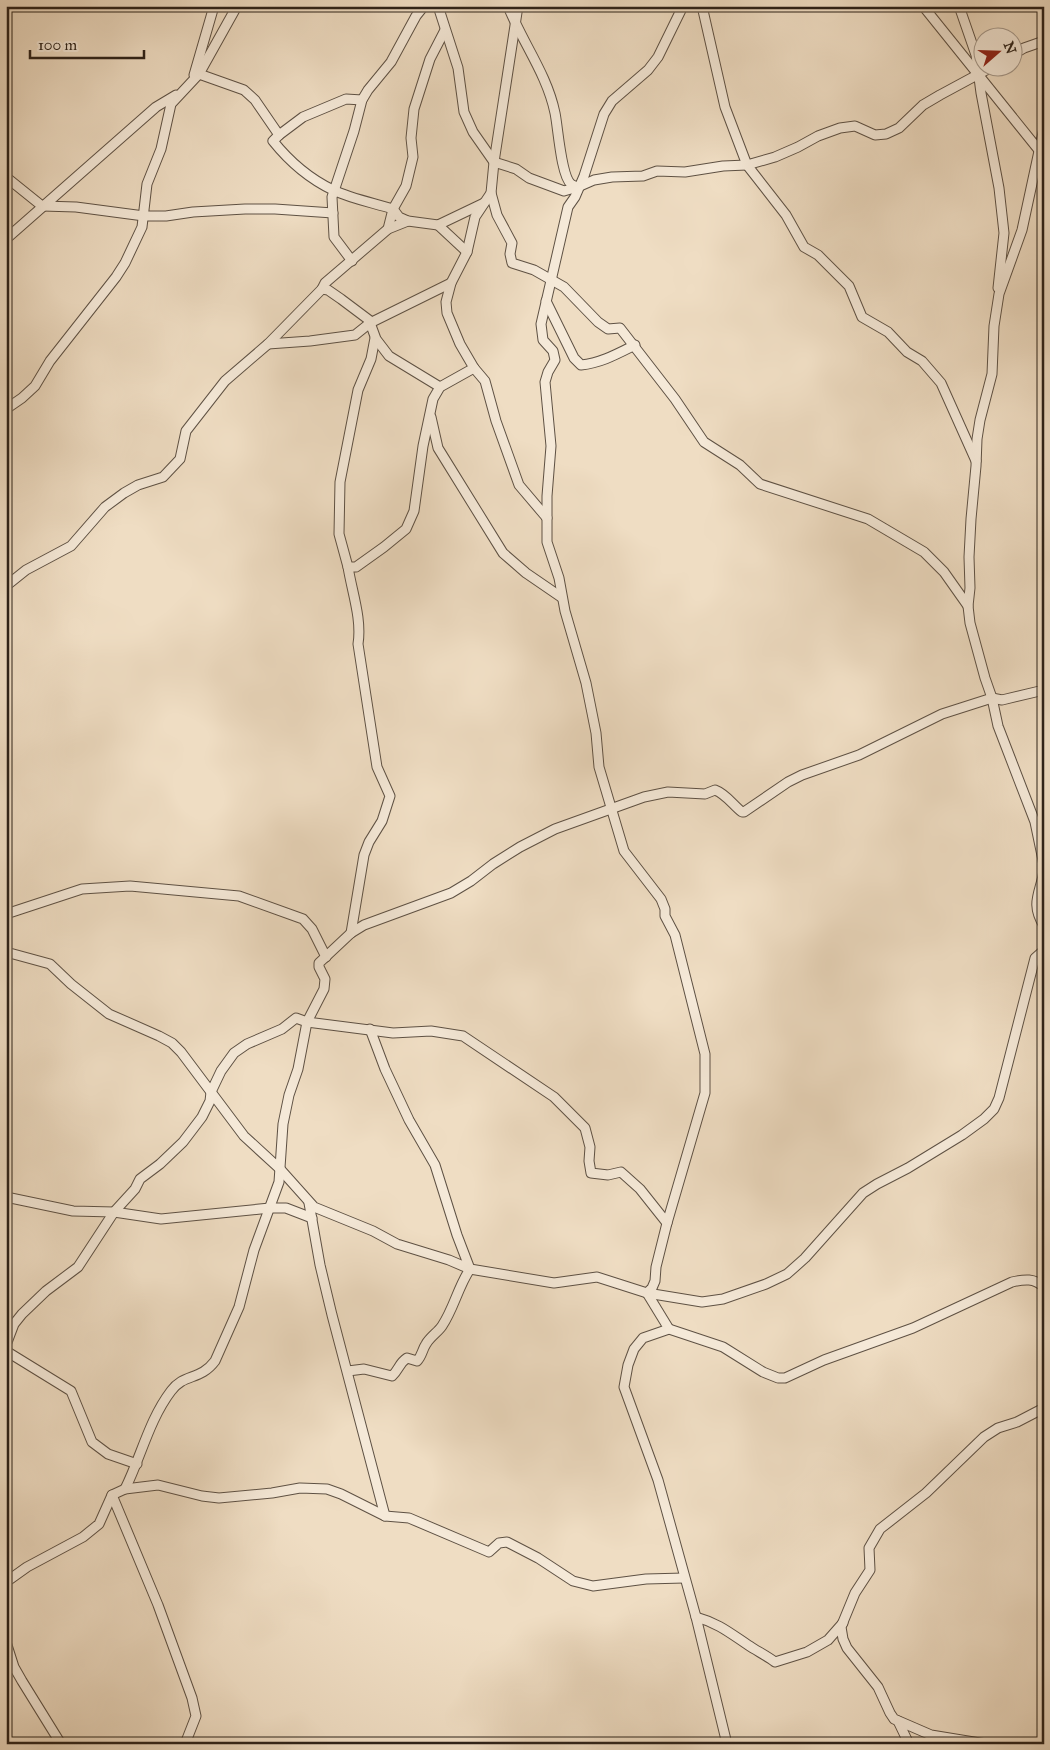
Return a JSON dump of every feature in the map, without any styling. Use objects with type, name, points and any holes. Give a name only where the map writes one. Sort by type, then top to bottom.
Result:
[{"type":"street","points":[[196,77],[214,6]]},
{"type":"street","points":[[6,409],[35,386],[50,361],[116,277],[135,244],[144,216],[147,184],[161,149],[171,104],[180,92],[196,77],[237,6]]},
{"type":"street","points":[[352,261],[334,237],[332,197],[362,100],[390,62],[416,16],[424,6]]},
{"type":"street","points":[[438,6],[458,68],[466,121],[494,162],[516,169],[529,178],[564,191],[594,180],[643,176],[657,171],[685,172],[723,166],[747,165],[775,157],[818,136],[840,128],[856,126],[876,135],[900,128],[924,106],[972,78]]},
{"type":"street","points":[[508,6],[515,25],[543,75],[555,111],[561,157],[566,176],[570,184],[578,187]]},
{"type":"street","points":[[518,6],[491,193],[497,215],[512,242],[510,254],[512,263],[551,278],[564,287],[598,322],[608,329],[620,328],[635,345],[704,442],[740,465],[760,484],[868,519],[924,552],[944,572],[968,606]]},
{"type":"street","points":[[647,1293],[655,1281],[656,1267],[667,1222],[705,1094],[705,1054],[675,935],[665,916],[665,909],[661,899],[624,851],[599,768],[596,733],[586,683],[561,597],[559,578],[547,542],[546,518],[551,446],[545,382],[554,360],[553,351],[544,340],[541,324],[568,208],[584,176],[604,114],[612,101],[648,70],[658,57],[683,6]]},
{"type":"street","points":[[702,6],[725,107],[747,165],[786,215],[804,247],[827,262],[849,286],[862,317],[888,332],[907,352],[922,361],[940,383],[976,461]]},
{"type":"street","points":[[923,6],[972,67]]},
{"type":"street","points":[[959,6],[972,43]]},
{"type":"street","points":[[388,229],[393,209],[406,186],[413,157],[411,138],[414,109],[430,60],[445,30]]},
{"type":"street","points":[[1022,49],[1044,41]]},
{"type":"street","points":[[196,77],[244,90],[255,100],[278,135]]},
{"type":"street","points":[[979,78],[999,188],[1004,233],[999,271],[999,294],[994,326],[992,374],[980,420],[976,461],[971,519],[968,606],[974,640],[992,698],[998,726],[1035,822],[1044,865]]},
{"type":"street","points":[[981,78],[1041,154]]},
{"type":"street","points":[[6,239],[46,206],[156,107],[180,92]]},
{"type":"street","points":[[362,100],[346,99],[303,117],[278,135],[274,141],[285,157],[334,191],[393,209],[399,217],[408,222],[438,225],[486,202]]},
{"type":"street","points":[[999,294],[1022,230],[1041,154],[1044,128]]},
{"type":"street","points":[[6,177],[42,206],[76,207],[144,216],[166,216],[246,209],[333,213]]},
{"type":"street","points":[[491,193],[475,217],[467,252],[451,283],[446,302],[448,313],[460,344],[474,368],[485,381],[496,422],[519,485],[546,518]]},
{"type":"street","points":[[6,586],[26,570],[71,546],[106,507],[124,493],[138,485],[163,478],[180,459],[186,431],[225,381],[268,344],[322,289],[324,283],[388,229],[408,222]]},
{"type":"street","points":[[438,225],[467,252]]},
{"type":"street","points":[[268,344],[355,335],[370,323],[451,283]]},
{"type":"street","points":[[322,289],[328,290],[368,320],[376,338],[389,356],[440,387]]},
{"type":"street","points":[[546,301],[574,358],[581,365],[595,364],[635,345]]},
{"type":"street","points":[[352,933],[364,855],[369,842],[382,821],[390,796],[377,767],[358,644],[360,632],[358,618],[340,534],[340,482],[358,390],[371,359],[376,338]]},
{"type":"street","points":[[348,567],[356,567],[384,548],[406,529],[414,511],[423,446],[433,399],[440,387],[474,368]]},
{"type":"street","points":[[430,415],[438,448],[504,553],[526,573],[561,597]]},
{"type":"street","points":[[125,1490],[137,1464],[149,1429],[170,1392],[178,1383],[202,1374],[209,1369],[215,1361],[239,1307],[254,1250],[279,1182],[283,1124],[289,1095],[298,1069],[307,1022],[324,990],[325,979],[319,967],[319,962],[352,933],[364,925],[451,893],[472,882],[492,864],[540,836],[612,808],[644,797],[668,792],[705,794],[715,790],[722,793],[744,812],[788,782],[802,775],[859,755],[942,714],[992,698],[1002,700],[1044,690]]},
{"type":"street","points":[[1044,871],[1042,885],[1036,902],[1038,916],[1044,926]]},
{"type":"street","points":[[6,914],[82,889],[130,886],[239,896],[303,919],[312,929],[326,957]]},
{"type":"street","points":[[6,952],[50,964],[71,984],[109,1014],[172,1043],[181,1052],[244,1136],[280,1169],[314,1208],[373,1231],[397,1244],[470,1268],[554,1282],[597,1277],[647,1293],[702,1302],[723,1299],[766,1284],[787,1274],[805,1258],[863,1193],[962,1135],[994,1109],[999,1098],[1035,958],[1044,950]]},
{"type":"street","points":[[6,1346],[14,1324],[22,1314],[46,1291],[78,1267],[114,1212],[135,1189],[140,1179],[160,1164],[183,1142],[202,1117],[221,1071],[234,1053],[247,1044],[282,1029],[296,1018],[307,1022],[393,1033],[431,1031],[463,1036],[554,1097],[585,1128],[590,1147],[589,1161],[592,1173],[608,1175],[621,1172],[640,1190],[667,1222]]},
{"type":"street","points":[[370,1029],[385,1069],[409,1120],[435,1165],[470,1268]]},
{"type":"street","points":[[6,1197],[73,1211],[114,1212],[161,1219],[270,1208],[286,1208],[312,1218]]},
{"type":"street","points":[[309,1203],[320,1265],[385,1516]]},
{"type":"street","points":[[348,1371],[364,1369],[392,1376],[400,1362],[407,1358],[416,1361],[426,1344],[442,1327],[453,1307],[460,1284],[470,1268]]},
{"type":"street","points":[[726,1744],[696,1617],[658,1480],[624,1387],[628,1365],[634,1348],[643,1338],[669,1329],[723,1347],[763,1372],[778,1378],[785,1378],[824,1360],[913,1328],[1012,1282],[1027,1279],[1038,1282],[1044,1287]]},
{"type":"street","points":[[647,1293],[669,1329]]},
{"type":"street","points":[[6,1351],[71,1391],[92,1442],[108,1454],[137,1464]]},
{"type":"street","points":[[909,1744],[898,1721],[890,1713],[878,1686],[847,1648],[843,1639],[841,1628],[843,1622],[855,1593],[870,1570],[869,1548],[880,1529],[926,1493],[984,1437],[998,1428],[1017,1422],[1044,1408]]},
{"type":"street","points":[[6,1582],[27,1568],[84,1537],[99,1524],[112,1494],[158,1485],[202,1496],[219,1498],[272,1493],[300,1488],[315,1487],[327,1489],[385,1516],[409,1518],[489,1552],[499,1543],[507,1542],[538,1558],[573,1581],[593,1586],[646,1579],[684,1578]]},
{"type":"street","points":[[112,1494],[158,1605],[192,1698],[196,1716],[185,1744]]},
{"type":"street","points":[[696,1617],[712,1621],[735,1634],[748,1645],[775,1662],[807,1652],[828,1640],[843,1622]]},
{"type":"street","points":[[6,1642],[14,1667],[61,1744]]},
{"type":"street","points":[[898,1721],[931,1735],[986,1744]]}]
